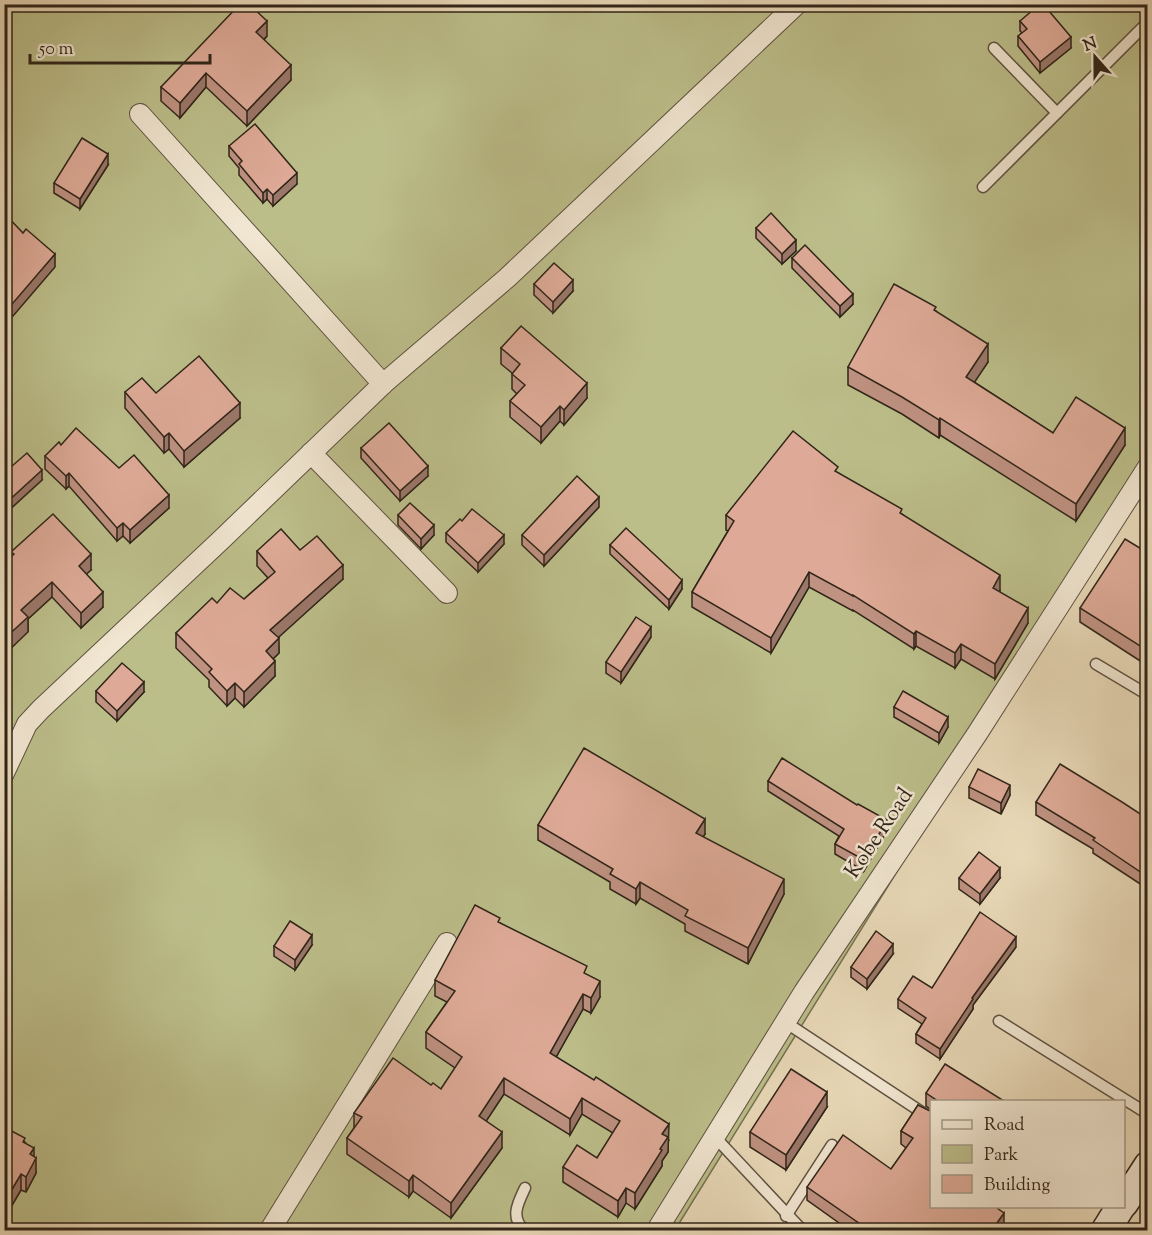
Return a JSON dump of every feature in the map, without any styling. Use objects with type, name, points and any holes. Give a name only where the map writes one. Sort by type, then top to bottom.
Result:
[{"type":"main road","points":[[1125,1198],[1148,1166]]},
{"type":"street","points":[[4,773],[27,724],[41,708],[383,384],[507,278],[798,4]]},
{"type":"street","points":[[140,114],[383,384]]},
{"type":"street","points":[[311,453],[447,593]]},
{"type":"street","name":"Kobe Road","points":[[657,1230],[785,1022],[983,724],[1148,467]]},
{"type":"street","points":[[270,1230],[447,943]]},
{"type":"lane","points":[[983,187],[1148,22]]},
{"type":"lane","points":[[994,48],[1057,113]]},
{"type":"lane","points":[[1096,664],[1148,695]]},
{"type":"lane","points":[[999,1021],[1148,1114]]},
{"type":"lane","points":[[785,1022],[930,1118]]},
{"type":"lane","points":[[714,1136],[786,1216],[802,1230]]},
{"type":"lane","points":[[786,1216],[832,1145]]},
{"type":"lane","points":[[524,1230],[516,1221],[516,1210],[525,1188]]},
{"type":"green space","points":[[5,5],[1147,5],[1147,468],[675,1230],[5,1230]]},
{"type":"building","points":[[240,4],[249,4],[267,21],[256,32],[291,65],[247,111],[206,73],[180,103],[161,87]]},
{"type":"building","points":[[1043,4],[1071,37],[1040,62],[1018,36],[1027,29],[1020,21]]},
{"type":"building","points":[[255,124],[297,173],[273,195],[267,189],[263,193],[239,164],[242,161],[229,146]]},
{"type":"building","points":[[82,138],[108,154],[80,199],[54,183]]},
{"type":"building","points":[[4,213],[23,233],[26,229],[55,254],[4,311]]},
{"type":"building","points":[[771,213],[796,240],[782,254],[756,228]]},
{"type":"building","points":[[805,245],[853,294],[840,306],[792,258]]},
{"type":"building","points":[[554,263],[573,280],[553,302],[534,284]]},
{"type":"building","points":[[894,284],[936,307],[934,310],[988,344],[966,377],[1053,433],[1076,397],[1125,428],[1076,504],[940,418],[939,420],[848,367]]},
{"type":"building","points":[[521,326],[587,383],[564,410],[560,406],[541,427],[510,401],[525,385],[512,374],[520,364],[501,348]]},
{"type":"building","points":[[199,356],[240,403],[184,451],[169,433],[164,437],[125,392],[142,378],[156,393]]},
{"type":"building","points":[[389,423],[428,466],[400,491],[361,448]]},
{"type":"building","points":[[76,428],[119,468],[134,455],[169,495],[130,530],[123,523],[117,528],[69,473],[66,476],[45,456],[59,442],[61,445]]},
{"type":"building","points":[[793,431],[838,467],[835,471],[902,509],[900,513],[1000,575],[993,588],[1028,608],[995,664],[961,644],[955,653],[916,631],[914,634],[853,595],[809,572],[771,638],[692,592],[734,521],[726,515]]},
{"type":"building","points":[[27,453],[42,470],[7,502],[4,499],[4,473]]},
{"type":"building","points":[[577,476],[599,497],[544,555],[522,535]]},
{"type":"building","points":[[410,503],[434,525],[421,539],[398,515]]},
{"type":"building","points":[[472,509],[504,535],[478,563],[446,533],[460,519],[462,521]]},
{"type":"building","points":[[53,514],[91,554],[79,566],[103,592],[81,613],[52,582],[21,610],[28,617],[4,639],[4,563],[14,554],[11,552]]},
{"type":"building","points":[[626,528],[682,580],[669,600],[610,545]]},
{"type":"building","points":[[281,529],[300,550],[317,536],[343,565],[270,630],[279,638],[266,651],[275,661],[244,692],[235,683],[227,691],[209,672],[212,669],[176,633],[212,598],[217,603],[230,588],[244,599],[275,572],[257,551]]},
{"type":"building","points":[[1125,539],[1148,553],[1148,651],[1080,608]]},
{"type":"building","points":[[636,617],[651,627],[621,672],[606,662]]},
{"type":"building","points":[[122,663],[144,682],[117,711],[96,691]]},
{"type":"building","points":[[903,691],[948,717],[939,733],[894,707]]},
{"type":"building","points":[[584,748],[705,819],[696,833],[784,879],[748,948],[685,916],[688,910],[640,882],[636,889],[610,874],[613,869],[538,825]]},
{"type":"building","points":[[782,758],[857,805],[887,820],[864,860],[835,844],[844,829],[768,781]]},
{"type":"building","points":[[1060,764],[1148,819],[1148,877],[1093,840],[1095,838],[1036,802]]},
{"type":"building","points":[[978,769],[1010,785],[1001,803],[969,787]]},
{"type":"building","points":[[979,852],[1000,868],[980,894],[959,878]]},
{"type":"building","points":[[475,905],[500,918],[498,922],[587,966],[584,973],[600,981],[591,998],[583,994],[550,1053],[594,1080],[596,1077],[669,1124],[662,1134],[668,1137],[660,1149],[662,1150],[635,1193],[626,1188],[618,1201],[563,1167],[577,1145],[597,1158],[620,1121],[582,1098],[570,1119],[504,1078],[479,1116],[502,1132],[451,1203],[413,1175],[409,1181],[347,1138],[362,1117],[354,1113],[393,1058],[431,1085],[433,1083],[441,1089],[462,1057],[426,1032],[455,991],[435,980]]},
{"type":"building","points":[[980,912],[1016,937],[972,998],[940,1049],[916,1034],[926,1018],[898,999],[913,976],[932,988]]},
{"type":"building","points":[[290,921],[312,935],[295,960],[274,946]]},
{"type":"building","points":[[876,931],[893,944],[867,979],[851,967]]},
{"type":"building","points":[[945,1064],[1002,1100],[936,1100],[926,1093]]},
{"type":"building","points":[[791,1069],[827,1092],[786,1155],[750,1132]]},
{"type":"building","points":[[918,1105],[930,1111],[930,1208],[997,1208],[1004,1213],[992,1230],[869,1230],[807,1187],[843,1135],[891,1169],[913,1138],[901,1131]]},
{"type":"building","points":[[4,1127],[25,1138],[23,1142],[34,1148],[30,1154],[36,1158],[26,1177],[21,1174],[11,1191],[7,1189],[4,1193]]}]
